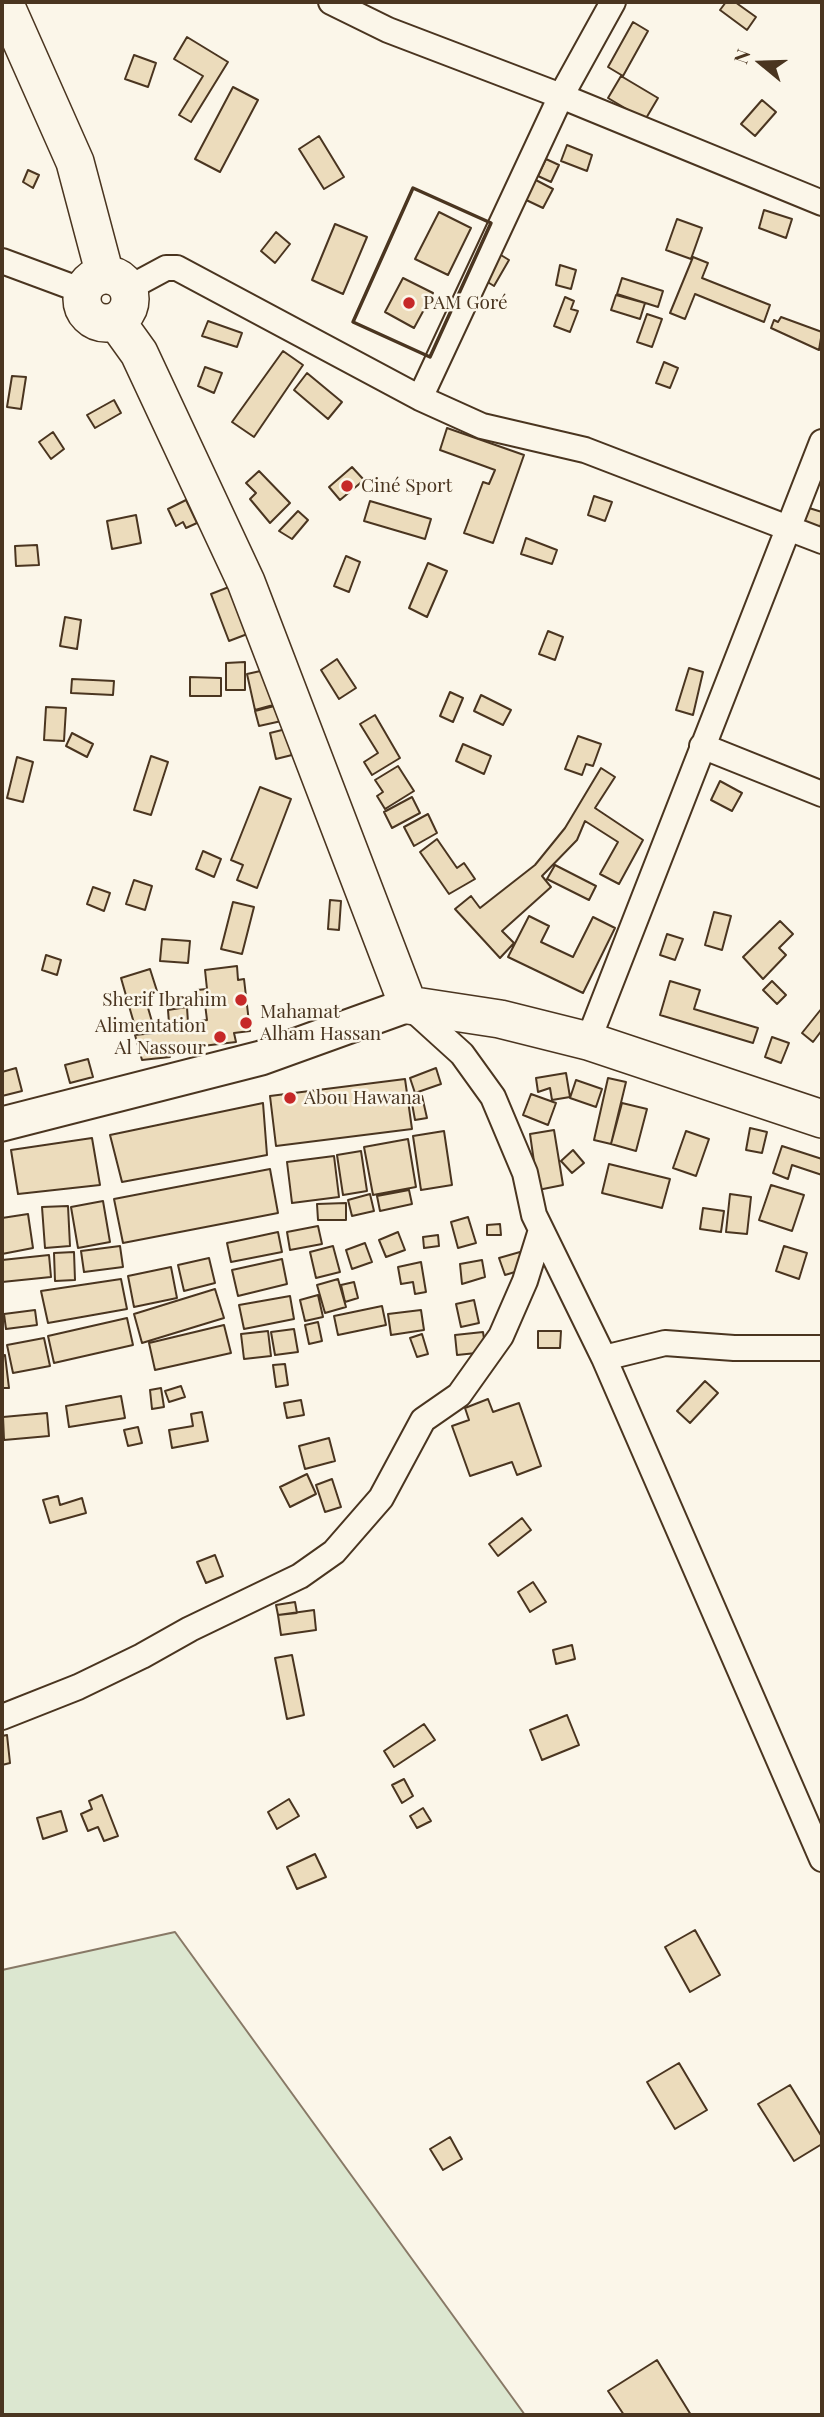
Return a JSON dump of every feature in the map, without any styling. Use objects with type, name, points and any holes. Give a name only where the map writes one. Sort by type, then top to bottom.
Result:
[{"type":"main road","points":[[4,2],[75,162],[108,294],[139,353],[246,582],[408,1005]]},
{"type":"main road","points":[[2,1124],[261,1058],[408,1005],[500,1019],[587,1041],[822,1119]]},
{"type":"street","points":[[331,2],[388,30],[561,96],[822,202]]},
{"type":"street","points":[[420,398],[561,96],[613,2]]},
{"type":"street","points":[[2,261],[108,294],[166,268],[177,268],[420,398],[482,426],[585,450],[822,541]]},
{"type":"street","points":[[587,1041],[822,442]]},
{"type":"street","points":[[702,746],[822,794]]},
{"type":"street","points":[[408,1005],[462,1054],[493,1097],[525,1173],[534,1215],[604,1358],[822,1859]]},
{"type":"street","points":[[2,1717],[34,1706],[110,1672],[190,1629],[300,1576],[334,1552],[381,1498],[423,1420],[459,1395],[501,1336],[541,1230]]},
{"type":"street","points":[[604,1358],[664,1343],[734,1348],[822,1348]]},
{"type":"green space","points":[[175,1932],[525,2415],[2,2415],[2,1970]]},
{"type":"building","points":[[726,2],[735,2],[756,17],[747,30],[720,10]]},
{"type":"building","points":[[633,22],[648,31],[623,76],[608,67]]},
{"type":"building","points":[[187,37],[228,62],[191,122],[179,115],[203,76],[174,59]]},
{"type":"building","points":[[134,55],[156,63],[148,87],[125,79]]},
{"type":"building","points":[[621,76],[658,98],[645,120],[608,98]]},
{"type":"building","points":[[233,87],[258,100],[220,172],[195,159]]},
{"type":"building","points":[[762,100],[776,112],[755,136],[741,124]]},
{"type":"building","points":[[319,136],[344,177],[324,189],[299,149]]},
{"type":"building","points":[[567,145],[592,155],[587,171],[561,161]]},
{"type":"building","points":[[546,159],[559,165],[551,182],[538,176]]},
{"type":"building","points":[[28,170],[39,175],[33,188],[23,182]]},
{"type":"building","points":[[532,178],[553,189],[543,208],[522,198]]},
{"type":"building","points":[[764,210],[792,219],[786,238],[759,228]]},
{"type":"building","points":[[439,212],[471,228],[448,275],[415,259]]},
{"type":"building","points":[[677,219],[702,228],[691,259],[666,250]]},
{"type":"building","points":[[335,224],[367,237],[343,294],[312,280]]},
{"type":"building","points":[[276,232],[290,244],[275,263],[261,251]]},
{"type":"building","points":[[496,252],[509,260],[494,286],[481,278]]},
{"type":"building","points":[[693,257],[708,263],[702,278],[770,305],[764,322],[695,294],[685,319],[670,313]]},
{"type":"building","points":[[560,265],[576,270],[571,289],[556,285]]},
{"type":"building","name":"PAM Goré","points":[[403,278],[433,293],[414,328],[385,312]]},
{"type":"building","points":[[622,278],[663,291],[658,307],[617,294]]},
{"type":"building","points":[[616,295],[645,303],[640,319],[611,310]]},
{"type":"building","points":[[565,297],[574,301],[571,309],[578,311],[570,332],[554,326]]},
{"type":"building","points":[[647,314],[662,319],[652,347],[637,342]]},
{"type":"building","points":[[781,317],[822,332],[819,350],[771,328],[774,320],[778,322]]},
{"type":"building","points":[[208,321],[242,333],[237,347],[202,336]]},
{"type":"building","points":[[283,351],[303,365],[254,437],[232,422]]},
{"type":"building","points":[[664,362],[678,368],[670,388],[656,383]]},
{"type":"building","points":[[205,367],[222,373],[214,393],[198,386]]},
{"type":"building","points":[[307,373],[342,402],[328,419],[294,390]]},
{"type":"building","points":[[12,376],[26,377],[21,409],[7,407]]},
{"type":"building","points":[[114,400],[121,413],[95,428],[87,415]]},
{"type":"building","points":[[447,428],[524,455],[493,543],[464,533],[483,482],[489,484],[495,470],[440,450]]},
{"type":"building","points":[[53,432],[64,449],[51,459],[39,442]]},
{"type":"building","points":[[352,467],[364,480],[340,500],[329,487]]},
{"type":"building","points":[[259,471],[290,503],[270,523],[250,499],[256,493],[246,483]]},
{"type":"building","points":[[594,496],[612,502],[605,521],[588,515]]},
{"type":"building","points":[[186,500],[197,523],[186,528],[183,522],[176,526],[168,509]]},
{"type":"building","points":[[370,501],[431,519],[425,539],[364,521]]},
{"type":"building","points":[[809,508],[822,512],[820,532],[803,525]]},
{"type":"building","points":[[298,511],[308,520],[292,539],[279,531]]},
{"type":"building","points":[[136,515],[141,543],[112,549],[107,521]]},
{"type":"building","points":[[526,538],[557,550],[552,564],[521,554]]},
{"type":"building","points":[[37,545],[39,565],[16,566],[15,546]]},
{"type":"building","points":[[346,556],[360,562],[349,592],[334,586]]},
{"type":"building","points":[[428,563],[447,571],[427,617],[409,608]]},
{"type":"building","points":[[234,585],[250,633],[229,641],[211,594]]},
{"type":"building","points":[[65,617],[81,620],[77,649],[60,646]]},
{"type":"building","points":[[548,631],[563,637],[555,660],[539,654]]},
{"type":"building","points":[[337,659],[356,688],[339,699],[321,670]]},
{"type":"building","points":[[245,662],[245,690],[226,690],[226,663]]},
{"type":"building","points":[[689,668],[703,672],[693,715],[676,710]]},
{"type":"building","points":[[265,670],[273,705],[255,710],[247,674]]},
{"type":"building","points":[[190,677],[221,678],[221,696],[190,696]]},
{"type":"building","points":[[72,679],[114,681],[113,695],[71,693]]},
{"type":"building","points":[[450,692],[463,698],[453,722],[440,716]]},
{"type":"building","points":[[481,695],[511,710],[503,725],[474,711]]},
{"type":"building","points":[[282,704],[286,720],[259,726],[255,711]]},
{"type":"building","points":[[46,707],[66,708],[64,741],[44,740]]},
{"type":"building","points":[[375,715],[400,758],[372,775],[364,762],[378,753],[360,724]]},
{"type":"building","points":[[286,729],[292,755],[276,759],[270,733]]},
{"type":"building","points":[[72,733],[93,744],[87,757],[66,746]]},
{"type":"building","points":[[578,736],[601,744],[593,766],[586,764],[582,775],[565,769]]},
{"type":"building","points":[[463,744],[491,756],[484,774],[456,761]]},
{"type":"building","points":[[151,756],[168,762],[151,815],[134,810]]},
{"type":"building","points":[[17,757],[33,762],[23,802],[7,798]]},
{"type":"building","points":[[398,766],[414,791],[385,809],[377,796],[383,792],[375,780]]},
{"type":"building","points":[[601,768],[615,777],[595,808],[643,840],[619,884],[600,874],[618,842],[585,821],[577,840],[542,876],[551,887],[502,931],[514,943],[500,958],[455,909],[471,896],[480,908],[535,865],[565,828]]},
{"type":"building","points":[[720,781],[742,793],[732,811],[711,800]]},
{"type":"building","points":[[260,787],[291,799],[257,888],[237,880],[243,865],[231,860]]},
{"type":"building","points":[[412,797],[420,813],[392,828],[384,812]]},
{"type":"building","points":[[428,814],[437,833],[414,846],[404,827]]},
{"type":"building","points":[[437,839],[457,868],[464,863],[475,879],[449,894],[420,852]]},
{"type":"building","points":[[203,851],[221,859],[214,877],[196,869]]},
{"type":"building","points":[[555,865],[596,886],[589,900],[547,879]]},
{"type":"building","points":[[134,880],[152,886],[145,910],[126,904]]},
{"type":"building","points":[[93,887],[110,893],[104,911],[87,904]]},
{"type":"building","points":[[330,900],[341,901],[339,930],[328,929]]},
{"type":"building","points":[[233,902],[254,907],[242,954],[221,949]]},
{"type":"building","points":[[714,912],[731,916],[722,950],[705,945]]},
{"type":"building","points":[[529,916],[549,926],[541,942],[573,957],[593,917],[615,928],[583,993],[508,957]]},
{"type":"building","points":[[780,921],[793,934],[779,948],[786,955],[763,979],[743,957]]},
{"type":"building","points":[[667,934],[683,939],[675,960],[660,955]]},
{"type":"building","points":[[162,939],[190,941],[188,963],[160,961]]},
{"type":"building","points":[[46,955],[61,960],[57,975],[42,970]]},
{"type":"building","points":[[237,966],[238,980],[244,979],[250,1031],[234,1033],[236,1042],[169,1050],[170,1057],[142,1060],[135,1035],[154,1033],[153,1026],[169,1023],[168,1010],[187,1007],[188,1023],[207,1020],[205,1004],[198,1005],[197,990],[207,989],[205,970]]},
{"type":"building","points":[[150,969],[157,991],[127,999],[121,978]]},
{"type":"building","points":[[670,981],[700,990],[694,1009],[758,1028],[753,1043],[660,1015]]},
{"type":"building","points":[[772,981],[786,995],[777,1004],[763,990]]},
{"type":"building","points":[[146,1001],[153,1025],[136,1030],[129,1006]]},
{"type":"building","points":[[822,1008],[822,1030],[813,1042],[802,1033]]},
{"type":"building","points":[[772,1037],[789,1043],[781,1063],[765,1057]]},
{"type":"building","points":[[88,1059],[93,1077],[70,1083],[65,1065]]},
{"type":"building","points":[[16,1068],[22,1091],[2,1096],[2,1072]]},
{"type":"building","points":[[436,1068],[441,1084],[415,1093],[410,1078]]},
{"type":"building","points":[[566,1073],[570,1097],[552,1100],[550,1088],[538,1092],[536,1078]]},
{"type":"building","points":[[608,1078],[626,1082],[611,1144],[594,1140]]},
{"type":"building","points":[[405,1079],[412,1129],[276,1146],[270,1096]]},
{"type":"building","points":[[576,1080],[602,1089],[596,1107],[570,1098]]},
{"type":"building","points":[[531,1094],[556,1103],[548,1125],[523,1115]]},
{"type":"building","points":[[422,1096],[427,1118],[415,1120],[411,1098]]},
{"type":"building","points":[[263,1103],[267,1155],[122,1182],[110,1135]]},
{"type":"building","points":[[622,1103],[647,1109],[636,1151],[611,1144]]},
{"type":"building","points":[[750,1128],[767,1132],[762,1153],[746,1150]]},
{"type":"building","points":[[554,1130],[563,1185],[538,1190],[530,1134]]},
{"type":"building","points":[[444,1131],[452,1185],[421,1190],[413,1136]]},
{"type":"building","points":[[686,1131],[709,1139],[696,1176],[673,1168]]},
{"type":"building","points":[[92,1138],[100,1185],[18,1194],[11,1150]]},
{"type":"building","points":[[408,1139],[416,1187],[373,1195],[364,1147]]},
{"type":"building","points":[[782,1146],[822,1159],[822,1175],[792,1165],[788,1179],[773,1173]]},
{"type":"building","points":[[573,1150],[584,1163],[572,1173],[561,1161]]},
{"type":"building","points":[[361,1151],[367,1191],[343,1195],[337,1155]]},
{"type":"building","points":[[334,1156],[339,1197],[292,1203],[287,1162]]},
{"type":"building","points":[[609,1164],[670,1179],[662,1208],[602,1193]]},
{"type":"building","points":[[270,1169],[278,1213],[123,1243],[114,1199]]},
{"type":"building","points":[[771,1185],[804,1195],[792,1231],[759,1220]]},
{"type":"building","points":[[409,1190],[412,1204],[380,1211],[377,1196]]},
{"type":"building","points":[[370,1194],[374,1211],[352,1216],[348,1200]]},
{"type":"building","points":[[730,1194],[751,1197],[747,1234],[726,1232]]},
{"type":"building","points":[[103,1201],[110,1242],[78,1248],[71,1207]]},
{"type":"building","points":[[346,1203],[346,1220],[318,1220],[317,1204]]},
{"type":"building","points":[[68,1206],[70,1246],[45,1248],[42,1207]]},
{"type":"building","points":[[703,1208],[724,1211],[721,1232],[700,1229]]},
{"type":"building","points":[[28,1214],[33,1248],[2,1254],[2,1218]]},
{"type":"building","points":[[468,1217],[476,1243],[458,1248],[451,1222]]},
{"type":"building","points":[[500,1224],[501,1235],[487,1235],[487,1225]]},
{"type":"building","points":[[318,1226],[322,1244],[290,1250],[287,1232]]},
{"type":"building","points":[[278,1232],[282,1252],[231,1262],[227,1243]]},
{"type":"building","points":[[398,1232],[405,1250],[386,1257],[379,1240]]},
{"type":"building","points":[[438,1235],[439,1246],[424,1248],[423,1237]]},
{"type":"building","points":[[365,1243],[372,1262],[352,1269],[346,1250]]},
{"type":"building","points":[[120,1246],[123,1267],[84,1272],[81,1251]]},
{"type":"building","points":[[333,1246],[340,1272],[316,1278],[310,1252]]},
{"type":"building","points":[[784,1246],[807,1253],[799,1279],[776,1271]]},
{"type":"building","points":[[74,1252],[75,1280],[55,1281],[54,1253]]},
{"type":"building","points":[[520,1252],[525,1269],[505,1275],[499,1258]]},
{"type":"building","points":[[49,1255],[51,1277],[2,1282],[2,1260]]},
{"type":"building","points":[[209,1258],[215,1283],[184,1291],[178,1265]]},
{"type":"building","points":[[282,1259],[287,1284],[238,1296],[232,1270]]},
{"type":"building","points":[[482,1260],[485,1277],[462,1284],[460,1264]]},
{"type":"building","points":[[421,1262],[426,1292],[415,1294],[413,1282],[401,1284],[398,1267]]},
{"type":"building","points":[[171,1267],[177,1298],[134,1307],[128,1276]]},
{"type":"building","points":[[121,1279],[127,1309],[48,1323],[41,1291]]},
{"type":"building","points":[[338,1279],[346,1307],[325,1313],[317,1285]]},
{"type":"building","points":[[354,1282],[358,1298],[345,1302],[341,1285]]},
{"type":"building","points":[[215,1289],[224,1318],[142,1343],[134,1314]]},
{"type":"building","points":[[318,1295],[323,1317],[305,1321],[300,1300]]},
{"type":"building","points":[[290,1296],[294,1319],[244,1329],[239,1305]]},
{"type":"building","points":[[474,1300],[479,1323],[461,1327],[456,1304]]},
{"type":"building","points":[[382,1306],[386,1325],[338,1335],[334,1316]]},
{"type":"building","points":[[35,1310],[37,1325],[6,1329],[4,1314]]},
{"type":"building","points":[[421,1310],[424,1330],[391,1335],[388,1314]]},
{"type":"building","points":[[127,1318],[133,1345],[54,1363],[48,1336]]},
{"type":"building","points":[[318,1322],[322,1341],[309,1344],[305,1325]]},
{"type":"building","points":[[224,1325],[231,1353],[155,1370],[149,1343]]},
{"type":"building","points":[[294,1329],[298,1352],[275,1355],[271,1332]]},
{"type":"building","points":[[268,1331],[271,1356],[244,1359],[241,1334]]},
{"type":"building","points":[[538,1331],[561,1331],[560,1348],[538,1348]]},
{"type":"building","points":[[483,1332],[486,1352],[457,1355],[455,1335]]},
{"type":"building","points":[[422,1334],[428,1354],[417,1357],[410,1338]]},
{"type":"building","points":[[44,1338],[50,1366],[13,1373],[7,1345]]},
{"type":"building","points":[[5,1355],[9,1388],[2,1388],[2,1356]]},
{"type":"building","points":[[285,1364],[288,1385],[276,1387],[273,1365]]},
{"type":"building","points":[[705,1381],[718,1393],[690,1423],[677,1411]]},
{"type":"building","points":[[181,1386],[185,1397],[169,1402],[165,1391]]},
{"type":"building","points":[[161,1388],[164,1407],[152,1409],[150,1390]]},
{"type":"building","points":[[121,1396],[125,1418],[69,1427],[66,1406]]},
{"type":"building","points":[[488,1399],[493,1412],[519,1403],[541,1466],[517,1475],[512,1462],[470,1476],[452,1426],[469,1420],[465,1408]]},
{"type":"building","points":[[301,1400],[304,1415],[287,1418],[284,1403]]},
{"type":"building","points":[[202,1412],[208,1441],[172,1448],[169,1430],[193,1426],[191,1414]]},
{"type":"building","points":[[47,1413],[49,1436],[4,1440],[3,1417]]},
{"type":"building","points":[[138,1427],[142,1443],[128,1446],[124,1430]]},
{"type":"building","points":[[329,1438],[335,1461],[305,1469],[299,1446]]},
{"type":"building","points":[[307,1474],[316,1494],[290,1507],[280,1487]]},
{"type":"building","points":[[332,1479],[341,1507],[325,1512],[316,1485]]},
{"type":"building","points":[[58,1496],[60,1505],[82,1498],[86,1513],[50,1523],[43,1500]]},
{"type":"building","points":[[522,1518],[531,1530],[498,1556],[489,1544]]},
{"type":"building","points":[[215,1555],[223,1576],[206,1583],[197,1562]]},
{"type":"building","points":[[533,1582],[546,1602],[530,1612],[518,1592]]},
{"type":"building","points":[[295,1602],[297,1613],[278,1615],[276,1605]]},
{"type":"building","points":[[314,1610],[316,1630],[281,1635],[278,1615]]},
{"type":"building","points":[[572,1645],[575,1659],[556,1664],[553,1650]]},
{"type":"building","points":[[292,1655],[304,1715],[287,1719],[275,1658]]},
{"type":"building","points":[[567,1715],[579,1745],[542,1760],[530,1730]]},
{"type":"building","points":[[424,1724],[435,1740],[394,1767],[384,1751]]},
{"type":"building","points":[[7,1735],[10,1763],[2,1765],[2,1736]]},
{"type":"building","points":[[404,1779],[413,1796],[402,1803],[392,1785]]},
{"type":"building","points":[[102,1795],[118,1836],[104,1841],[98,1827],[88,1831],[81,1814],[92,1809],[89,1801]]},
{"type":"building","points":[[289,1799],[299,1816],[277,1829],[268,1812]]},
{"type":"building","points":[[423,1808],[431,1821],[417,1828],[410,1816]]},
{"type":"building","points":[[61,1811],[67,1831],[43,1839],[37,1818]]},
{"type":"building","points":[[315,1854],[326,1877],[297,1889],[287,1867]]},
{"type":"building","points":[[695,1930],[720,1975],[690,1992],[665,1947]]},
{"type":"building","points":[[679,2063],[707,2110],[675,2129],[647,2082]]},
{"type":"building","points":[[790,2085],[822,2137],[822,2144],[794,2161],[758,2104]]},
{"type":"building","points":[[450,2137],[462,2159],[443,2170],[430,2149]]},
{"type":"building","points":[[657,2360],[691,2415],[624,2415],[608,2391]]},
{"type":"wall","points":[[413,188],[491,223],[430,357],[353,322],[413,188]]},
{"type":"place","name":"PAM Goré","points":[[409,303]]},
{"type":"place","name":"Ciné Sport","points":[[347,486]]},
{"type":"place","name":"Sherif Ibrahim","points":[[241,1000]]},
{"type":"place","name":"Mahamat Alham Hassan","points":[[246,1023]]},
{"type":"place","name":"Alimentation Al Nassour","points":[[220,1037]]},
{"type":"place","name":"Abou Hawana","points":[[290,1098]]}]
